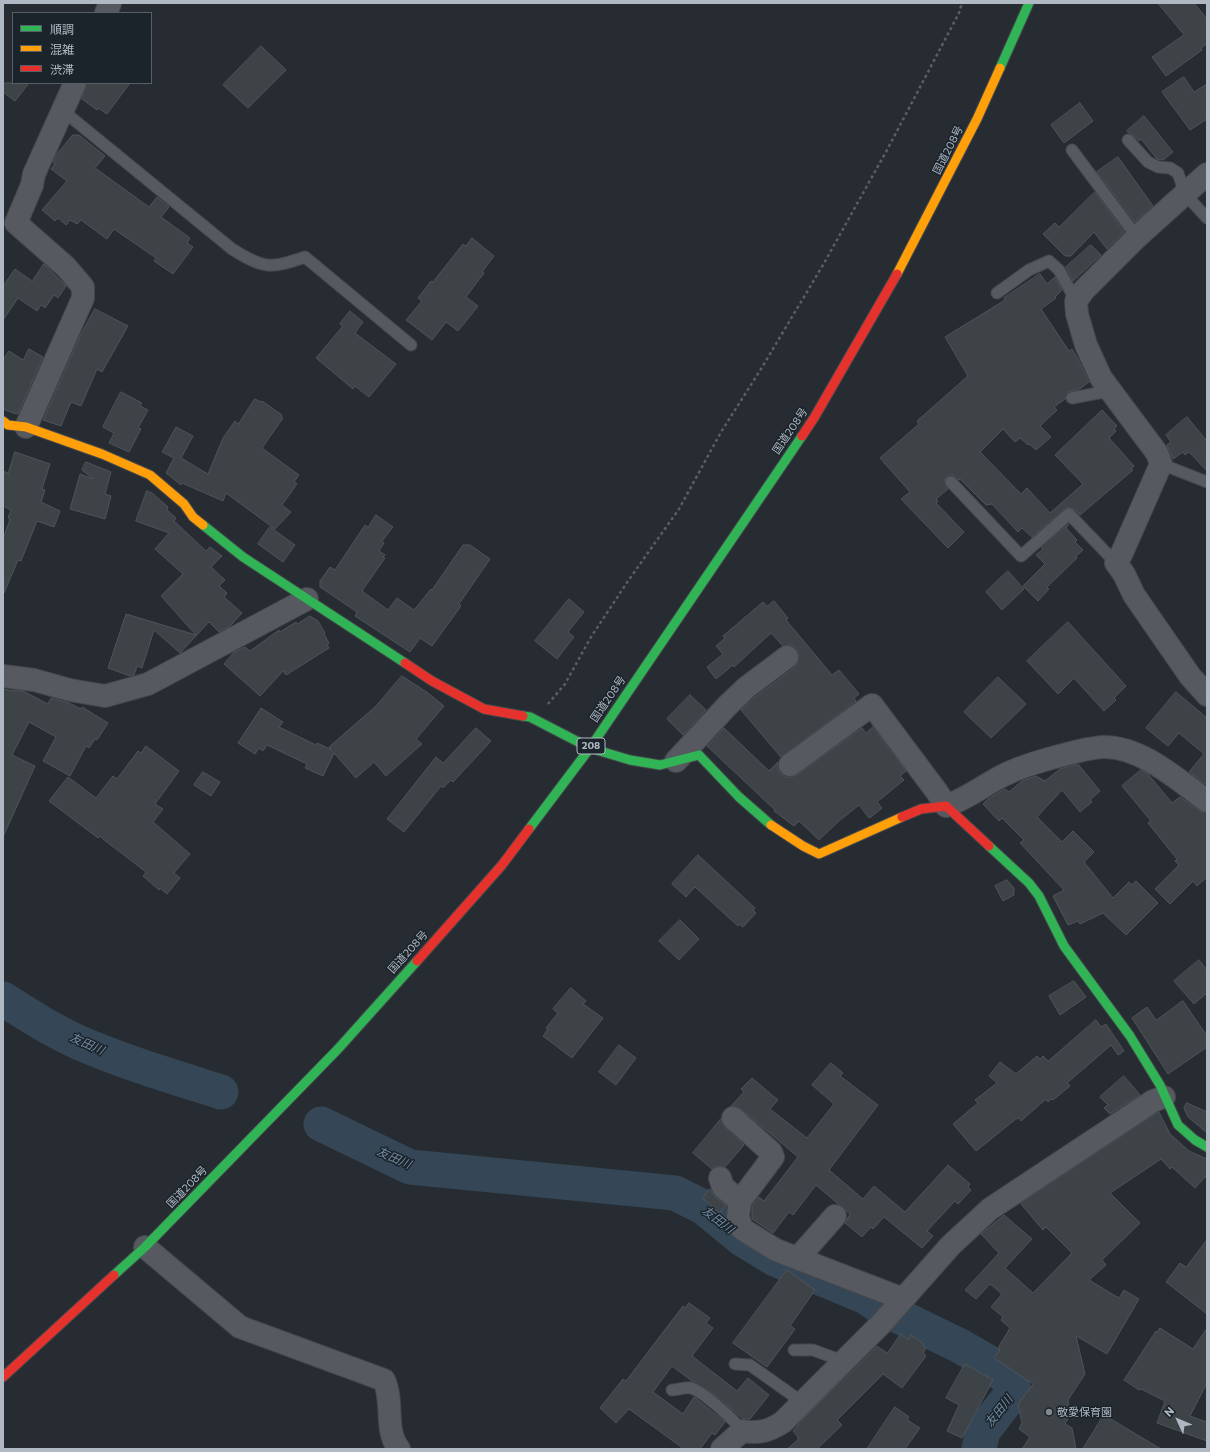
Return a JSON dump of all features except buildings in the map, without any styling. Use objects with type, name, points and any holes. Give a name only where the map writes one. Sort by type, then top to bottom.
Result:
[{"type":"main road","name":"国道208号","points":[[3,1377],[146,1247],[338,1049],[502,865],[590,748],[822,404],[883,300],[977,119],[1029,3]]},
{"type":"main road","points":[[10,428],[102,454],[150,475],[184,504],[193,516],[227,543],[307,599],[432,681],[484,709],[530,717],[590,748],[630,760],[660,765],[699,755],[725,784],[768,822],[804,848],[819,854],[922,809],[946,806],[1029,883],[1039,896],[1064,946],[1130,1036],[1160,1085],[1164,1097],[1178,1124],[1195,1140],[1207,1147]]},
{"type":"street","points":[[10,428],[83,298],[83,287],[66,267],[16,223],[32,185],[34,174],[74,84]]},
{"type":"street","points":[[1207,174],[1137,237],[1084,290],[1076,301],[1077,314],[1086,345],[1101,378],[1109,392],[1157,453],[1161,464],[1121,555],[1116,563],[1134,595],[1185,670],[1207,695]]},
{"type":"street","points":[[3,676],[34,680],[70,690],[105,696],[148,684],[307,599]]},
{"type":"street","points":[[676,761],[747,687],[787,657]]},
{"type":"street","points":[[790,765],[872,704],[946,806],[961,801],[996,779],[1021,766],[1087,749],[1105,747],[1122,750],[1152,761],[1207,801]]},
{"type":"street","points":[[722,1449],[742,1431],[754,1434],[769,1431],[783,1422],[882,1324],[951,1245],[990,1209],[1153,1102],[1164,1097]]},
{"type":"street","points":[[732,1118],[771,1152],[773,1157],[740,1201],[738,1217],[742,1229],[776,1250],[901,1302]]},
{"type":"street","points":[[720,1178],[724,1187],[740,1201]]},
{"type":"street","points":[[798,1258],[835,1216]]},
{"type":"street","points":[[146,1247],[240,1327],[384,1380],[388,1389],[393,1438],[399,1449]]},
{"type":"lane","points":[[62,110],[232,249],[256,264],[281,265],[304,257],[411,345]]},
{"type":"lane","points":[[1128,140],[1148,162],[1158,167],[1170,168],[1178,173],[1185,194],[1207,218]]},
{"type":"lane","points":[[1072,150],[1137,237]]},
{"type":"lane","points":[[997,293],[1029,270],[1050,261],[1059,270],[1076,301]]},
{"type":"lane","points":[[1072,398],[1109,392]]},
{"type":"lane","points":[[1161,464],[1207,482]]},
{"type":"lane","points":[[951,482],[1021,556],[1069,514],[1116,563]]},
{"type":"lane","points":[[794,1350],[812,1350],[843,1361]]},
{"type":"lane","points":[[735,1364],[750,1365],[802,1402]]},
{"type":"lane","points":[[672,1390],[691,1388],[722,1409],[742,1431]]},
{"type":"path","points":[[535,719],[565,684],[596,630],[679,509],[721,432],[761,369],[823,265],[887,150],[959,13],[962,3]]},
{"type":"waterway","name":"友田川","points":[[3,999],[50,1028],[80,1043],[132,1063],[221,1092]]},
{"type":"waterway","name":"友田川","points":[[321,1124],[410,1167],[675,1193],[703,1207],[742,1239],[775,1259],[866,1297],[882,1308],[960,1346],[986,1361],[1012,1382],[1014,1391],[983,1431],[979,1449]]},
{"type":"traffic: fast","points":[[1000,68],[1029,3]]},
{"type":"traffic: fast","points":[[529,829],[590,748],[802,436]]},
{"type":"traffic: fast","points":[[203,525],[243,557],[405,663]]},
{"type":"traffic: fast","points":[[523,716],[530,717],[590,748],[630,760],[660,765],[699,755],[739,797],[771,825]]},
{"type":"traffic: fast","points":[[989,846],[1029,883],[1039,896],[1064,946],[1130,1036],[1160,1085],[1178,1125],[1195,1140],[1207,1147]]},
{"type":"traffic: fast","points":[[114,1275],[145,1247],[338,1049],[417,961]]},
{"type":"traffic: slow","points":[[897,274],[977,119],[1000,68]]},
{"type":"traffic: slow","points":[[3,421],[8,425],[26,427],[102,454],[150,475],[184,504],[193,517],[203,525]]},
{"type":"traffic: slow","points":[[771,825],[803,846],[819,854],[902,817]]},
{"type":"traffic: jam","points":[[802,436],[814,418],[897,274]]},
{"type":"traffic: jam","points":[[405,663],[432,681],[484,709],[523,716]]},
{"type":"traffic: jam","points":[[902,817],[921,809],[946,806],[989,846]]},
{"type":"traffic: jam","points":[[417,961],[502,865],[529,829]]},
{"type":"traffic: jam","points":[[3,1377],[114,1275]]},
{"type":"place","name":"敬愛保育園","points":[[1049,1412]]}]
